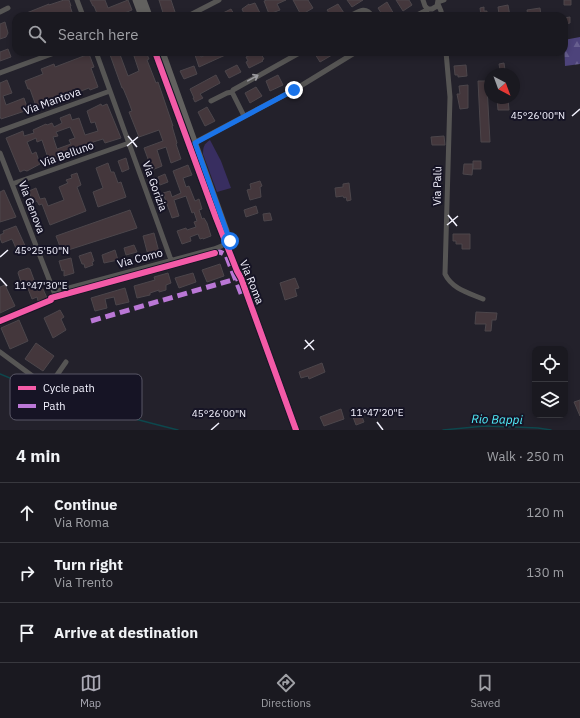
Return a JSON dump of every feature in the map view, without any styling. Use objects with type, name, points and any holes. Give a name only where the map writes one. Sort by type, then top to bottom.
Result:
[{"type":"street","points":[[77,0],[82,12]]},
{"type":"street","points":[[136,0],[140,12]]},
{"type":"street","points":[[143,0],[148,12]]},
{"type":"street","points":[[196,12],[219,0]]},
{"type":"street","points":[[425,12],[432,9],[438,2],[444,0]]},
{"type":"street","points":[[418,12],[424,2],[436,12]]},
{"type":"street","points":[[438,2],[441,12]]},
{"type":"street","points":[[0,12],[8,8]]},
{"type":"street","points":[[356,12],[365,9],[370,12]]},
{"type":"street","points":[[0,73],[46,56]]},
{"type":"street","name":"Via Gorizia","points":[[97,56],[171,260]]},
{"type":"street","name":"Via Roma","points":[[157,56],[192,144],[296,430]]},
{"type":"street","name":"Via Roma","points":[[163,56],[192,144]]},
{"type":"street","points":[[210,101],[232,92],[233,90],[294,56]]},
{"type":"street","points":[[192,144],[294,90],[349,56]]},
{"type":"street","name":"Via Palù","points":[[446,56],[450,97],[445,274],[448,281],[455,286],[483,299]]},
{"type":"street","name":"Via Mantova","points":[[0,130],[110,91]]},
{"type":"street","points":[[232,92],[244,116]]},
{"type":"street","name":"Via Belluno","points":[[12,184],[129,143]]},
{"type":"street","name":"Via Genova","points":[[0,153],[54,292]]},
{"type":"street","name":"Via Como","points":[[54,292],[214,249],[228,242]]},
{"type":"street","points":[[0,352],[30,374]]},
{"type":"street","points":[[58,374],[66,362]]},
{"type":"shaded area","points":[[210,140],[221,161],[231,188],[217,192],[203,154],[204,146]]},
{"type":"green space","points":[[580,37],[580,64],[565,66],[565,56],[568,56],[568,39]]},
{"type":"building","points":[[64,0],[69,0],[72,12],[29,12]]},
{"type":"building","points":[[90,0],[105,0],[108,8],[128,0],[132,10],[127,12],[96,12]]},
{"type":"building","points":[[159,0],[171,0],[175,12],[163,12]]},
{"type":"building","points":[[286,0],[277,4],[280,10],[274,12],[268,12],[264,1]]},
{"type":"building","points":[[293,0],[308,0],[313,8],[306,12],[299,12]]},
{"type":"building","points":[[347,0],[363,0],[352,7]]},
{"type":"building","points":[[396,0],[409,0],[412,5],[403,11]]},
{"type":"building","points":[[564,0],[571,0],[571,5],[564,5]]},
{"type":"building","points":[[387,2],[393,12],[380,12],[378,8]]},
{"type":"building","points":[[255,3],[260,12],[243,12],[242,9]]},
{"type":"building","points":[[338,4],[343,12],[328,12],[327,10]]},
{"type":"building","points":[[508,5],[509,12],[499,12],[498,7]]},
{"type":"building","points":[[484,7],[484,11],[487,12],[480,12],[480,8]]},
{"type":"building","points":[[540,8],[540,12],[527,12],[527,10]]},
{"type":"building","points":[[231,9],[233,12],[225,12]]},
{"type":"building","points":[[568,17],[570,17],[570,23],[568,23]]},
{"type":"building","points":[[5,22],[8,33],[6,37],[0,39],[0,24]]},
{"type":"building","points":[[8,49],[11,57],[0,61],[0,52]]},
{"type":"building","points":[[84,56],[90,56],[94,67],[91,68],[98,87],[90,90],[89,88],[54,103],[53,100],[36,106],[30,89],[28,89],[25,81],[43,74],[41,69],[54,64],[55,67]]},
{"type":"building","points":[[110,56],[120,56],[128,76],[139,71],[134,56],[148,56],[149,59],[147,60],[156,83],[158,82],[173,126],[176,144],[181,159],[171,163],[166,147],[157,150],[162,166],[152,170],[144,148],[163,141],[159,130],[139,137],[129,112],[132,111]]},
{"type":"building","points":[[195,56],[223,56],[199,67]]},
{"type":"building","points":[[262,56],[264,59],[262,60],[263,61],[249,68],[246,62],[248,61],[246,57]]},
{"type":"building","points":[[316,56],[330,56],[320,62]]},
{"type":"building","points":[[504,63],[505,68],[500,68],[499,64]]},
{"type":"building","points":[[237,65],[241,72],[229,78],[225,71]]},
{"type":"building","points":[[466,65],[467,76],[458,77],[458,75],[455,75],[454,66]]},
{"type":"building","points":[[194,66],[197,74],[184,79],[180,71]]},
{"type":"building","points":[[216,75],[220,83],[200,94],[203,98],[195,102],[190,89]]},
{"type":"building","points":[[278,75],[283,85],[270,91],[266,81]]},
{"type":"building","points":[[7,80],[12,93],[3,96],[6,105],[24,98],[28,110],[1,119],[0,83]]},
{"type":"building","points":[[478,81],[484,81],[484,104],[488,104],[490,142],[481,142]]},
{"type":"building","points":[[468,85],[468,108],[460,109],[457,94],[460,94],[459,86]]},
{"type":"building","points":[[256,87],[262,96],[250,103],[245,93]]},
{"type":"building","points":[[101,104],[102,106],[107,104],[121,138],[105,143],[103,139],[93,142],[95,146],[56,161],[54,156],[48,158],[42,140],[37,142],[36,138],[27,142],[32,154],[36,152],[40,164],[27,171],[24,170],[20,172],[6,138],[23,131],[24,136],[34,133],[33,130],[46,124],[52,123],[54,127],[62,123],[60,118],[70,114],[72,120],[79,118],[85,135],[98,131],[95,122],[91,123],[87,111]],"holes":[[[70,127],[75,138],[69,140],[71,144],[57,149],[53,137],[58,136],[56,132]]]},
{"type":"building","points":[[498,104],[508,104],[509,110],[498,110]]},
{"type":"building","points":[[207,107],[215,121],[205,126],[198,112]]},
{"type":"building","points":[[444,136],[445,145],[432,145],[431,137]]},
{"type":"building","points":[[126,158],[129,169],[122,172],[118,161]]},
{"type":"building","points":[[473,161],[481,161],[481,169],[473,169]]},
{"type":"building","points":[[108,163],[111,172],[114,172],[118,183],[121,182],[126,197],[98,207],[93,192],[103,188],[96,168]]},
{"type":"building","points":[[464,164],[473,164],[472,175],[463,174]]},
{"type":"building","points":[[188,165],[192,175],[183,178],[186,187],[189,186],[195,201],[199,199],[202,209],[199,210],[202,219],[204,218],[207,223],[211,236],[200,239],[198,234],[190,237],[191,241],[182,244],[177,231],[196,227],[194,222],[197,221],[194,212],[192,213],[186,196],[174,200],[179,216],[172,218],[163,193],[170,191],[172,197],[181,193],[173,171]]},
{"type":"building","points":[[77,173],[81,185],[77,187],[86,211],[50,225],[42,204],[39,205],[37,201],[33,203],[29,191],[36,188],[40,199],[45,198],[48,206],[64,200],[59,187],[68,183],[66,180],[72,178],[71,175]]},
{"type":"building","points":[[165,174],[168,182],[160,185],[158,177]]},
{"type":"building","points":[[260,181],[262,186],[260,187],[261,197],[250,200],[247,190],[251,189],[250,184]]},
{"type":"building","points":[[349,183],[351,200],[347,201],[346,197],[344,198],[343,196],[336,197],[335,188],[343,187],[343,184]]},
{"type":"building","points":[[4,190],[16,217],[0,222],[0,192]]},
{"type":"building","points":[[256,206],[258,213],[246,217],[244,210]]},
{"type":"building","points":[[130,210],[137,228],[62,252],[56,236]]},
{"type":"building","points":[[270,213],[272,220],[264,221],[263,214]]},
{"type":"building","points":[[16,226],[27,250],[18,253],[12,239],[2,243],[0,238],[0,235],[4,233],[3,231]]},
{"type":"building","points":[[154,233],[159,252],[148,255],[143,236]]},
{"type":"building","points":[[453,234],[470,234],[470,249],[462,249],[462,244],[456,244],[456,241],[453,241]]},
{"type":"building","points":[[134,245],[137,252],[126,255],[124,248]]},
{"type":"building","points":[[115,250],[118,260],[104,263],[102,255]]},
{"type":"building","points":[[91,252],[94,261],[92,262],[93,265],[85,268],[79,256]]},
{"type":"building","points":[[71,258],[74,273],[64,276],[64,270],[62,271],[59,261]]},
{"type":"building","points":[[220,264],[224,276],[207,282],[202,270]]},
{"type":"building","points":[[28,268],[30,269],[38,291],[43,289],[47,298],[38,301],[37,297],[32,299],[27,286],[23,288],[18,273],[19,271]]},
{"type":"building","points":[[168,273],[171,283],[166,285],[166,290],[159,292],[159,290],[150,293],[150,295],[137,298],[134,286],[155,280],[154,277]]},
{"type":"building","points":[[193,273],[196,282],[179,288],[175,278]]},
{"type":"building","points":[[295,278],[299,288],[295,289],[297,296],[285,300],[280,283]]},
{"type":"building","points":[[5,285],[15,306],[0,313],[0,287]]},
{"type":"building","points":[[125,288],[129,302],[116,305],[114,297],[105,299],[107,308],[95,311],[91,298]]},
{"type":"building","points":[[60,310],[64,317],[61,319],[66,330],[53,338],[44,318]]},
{"type":"building","points":[[476,312],[497,313],[496,320],[492,320],[491,331],[485,331],[486,324],[475,324]]},
{"type":"building","points":[[19,320],[28,341],[10,349],[1,328]]},
{"type":"building","points":[[36,343],[54,356],[43,371],[25,359]]},
{"type":"building","points":[[322,363],[325,372],[309,379],[308,376],[301,378],[299,372]]},
{"type":"building","points":[[580,400],[580,416],[574,402]]},
{"type":"building","points":[[341,409],[344,419],[324,426],[320,417]]},
{"type":"building","points":[[361,414],[364,422],[356,425],[353,417]]},
{"type":"waterway","name":"Rio Bappi","points":[[0,374],[10,378]]},
{"type":"waterway","name":"Rio Bappi","points":[[141,420],[178,430]]},
{"type":"waterway","name":"Rio Bappi","points":[[443,430],[485,426],[538,428],[551,430]]},
{"type":"marked path","points":[[214,252],[220,252],[226,255],[242,296]]},
{"type":"marked path","points":[[91,321],[239,278]]},
{"type":"cycle path","points":[[156,56],[216,218],[241,278],[296,430]]},
{"type":"cycle path","points":[[0,321],[51,300],[51,298],[215,253]]},
{"type":"route","points":[[230,241],[195,143],[294,90]]}]
